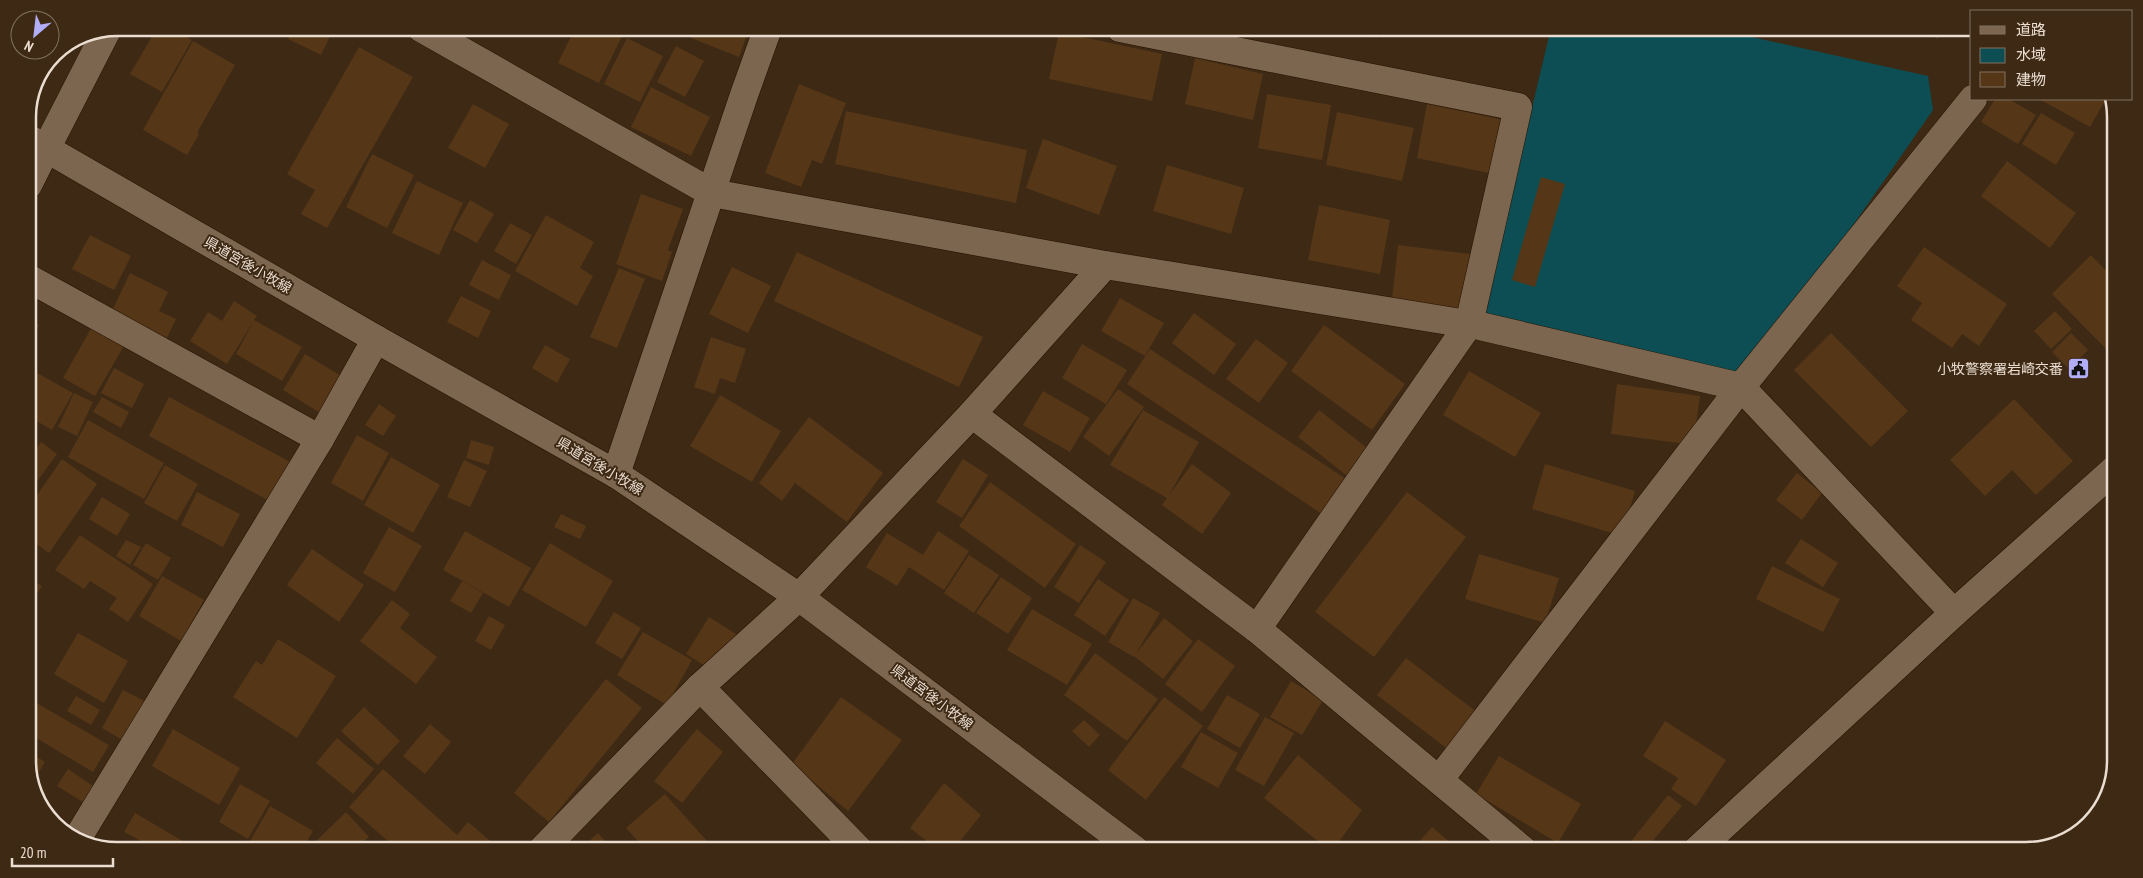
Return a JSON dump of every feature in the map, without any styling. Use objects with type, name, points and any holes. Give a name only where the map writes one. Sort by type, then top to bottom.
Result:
[{"type":"street","points":[[435,36],[712,193],[1105,265],[1470,324],[1741,387],[1954,613]]},
{"type":"street","points":[[616,474],[765,36]]},
{"type":"street","points":[[1160,36],[1518,107],[1470,324],[1256,629]]},
{"type":"street","points":[[37,142],[102,38]]},
{"type":"street","points":[[1439,780],[1741,387],[1972,100]]},
{"type":"street","name":"県道宮後小牧線","points":[[37,142],[376,339],[616,474],[799,597],[1124,842]]},
{"type":"street","points":[[550,842],[700,687],[799,597],[972,414],[1105,265]]},
{"type":"street","points":[[36,282],[320,439]]},
{"type":"street","points":[[81,833],[320,439],[376,339]]},
{"type":"street","points":[[972,414],[1256,629],[1513,842]]},
{"type":"street","points":[[1706,842],[1954,613],[2107,476]]},
{"type":"street","points":[[700,687],[851,842]]},
{"type":"water","points":[[1549,36],[1747,36],[1928,76],[1933,110],[1741,387],[1480,326]]},
{"type":"building","points":[[152,36],[185,36],[192,40],[162,92],[130,74]]},
{"type":"building","points":[[289,36],[330,36],[321,55],[288,39]]},
{"type":"building","points":[[571,36],[622,36],[599,83],[558,63]]},
{"type":"building","points":[[692,36],[747,36],[739,57],[691,38]]},
{"type":"building","points":[[1058,36],[1078,36],[1162,54],[1152,101],[1049,79]]},
{"type":"building","points":[[627,38],[663,56],[640,102],[604,84]]},
{"type":"building","points":[[193,41],[235,65],[197,133],[199,134],[187,155],[143,130]]},
{"type":"building","points":[[676,46],[704,61],[685,97],[657,82]]},
{"type":"building","points":[[359,47],[413,77],[327,228],[301,214],[315,190],[287,174]]},
{"type":"building","points":[[1195,58],[1263,74],[1253,120],[1185,104]]},
{"type":"building","points":[[799,84],[846,103],[822,164],[812,160],[801,187],[765,173]]},
{"type":"building","points":[[651,87],[710,117],[691,156],[631,127]]},
{"type":"building","points":[[1267,94],[1331,105],[1322,160],[1258,148]]},
{"type":"building","points":[[1994,100],[2011,100],[2036,115],[2018,144],[1981,122]]},
{"type":"building","points":[[2041,100],[2105,100],[2090,127]]},
{"type":"building","points":[[473,104],[509,124],[485,168],[448,148]]},
{"type":"building","points":[[1427,104],[1504,120],[1493,174],[1417,158]]},
{"type":"building","points":[[846,111],[1027,150],[1016,203],[835,164]]},
{"type":"building","points":[[1337,112],[1414,128],[1402,181],[1326,165]]},
{"type":"building","points":[[2041,113],[2075,133],[2056,165],[2022,144]]},
{"type":"building","points":[[1043,139],[1117,166],[1099,215],[1026,188]]},
{"type":"building","points":[[372,154],[414,175],[387,228],[346,207]]},
{"type":"building","points":[[2007,161],[2076,213],[2050,248],[1981,196]]},
{"type":"building","points":[[1167,165],[1244,188],[1231,234],[1153,211]]},
{"type":"building","points":[[1541,177],[1565,184],[1535,287],[1512,280]]},
{"type":"building","points":[[417,181],[463,203],[439,255],[392,233]]},
{"type":"building","points":[[641,194],[683,209],[668,250],[672,252],[662,281],[616,264]]},
{"type":"building","points":[[470,200],[494,214],[477,243],[453,230]]},
{"type":"building","points":[[1319,205],[1390,220],[1380,274],[1308,260]]},
{"type":"building","points":[[546,215],[594,242],[580,268],[593,276],[577,306],[515,271]]},
{"type":"building","points":[[510,223],[532,235],[516,264],[494,251]]},
{"type":"building","points":[[90,235],[131,256],[114,290],[72,269]]},
{"type":"building","points":[[1398,245],[1470,254],[1462,317],[1391,308]]},
{"type":"building","points":[[1924,247],[2007,304],[1979,346],[1962,334],[1952,348],[1911,320],[1922,303],[1897,286]]},
{"type":"building","points":[[797,252],[983,337],[959,387],[774,301]]},
{"type":"building","points":[[2091,255],[2107,272],[2107,350],[2052,294]]},
{"type":"building","points":[[482,260],[511,275],[499,300],[469,285]]},
{"type":"building","points":[[732,267],[771,286],[748,333],[709,314]]},
{"type":"building","points":[[619,268],[645,279],[617,348],[590,337]]},
{"type":"building","points":[[130,273],[168,292],[159,311],[176,319],[167,338],[112,311]]},
{"type":"building","points":[[461,296],[491,311],[478,338],[447,322]]},
{"type":"building","points":[[1120,298],[1164,323],[1145,356],[1101,331]]},
{"type":"building","points":[[234,301],[257,316],[254,320],[302,347],[282,381],[236,354],[253,322],[227,364],[190,341],[208,312],[222,321]]},
{"type":"building","points":[[2055,311],[2072,329],[2051,349],[2034,331]]},
{"type":"building","points":[[1194,313],[1236,344],[1214,375],[1172,343]]},
{"type":"building","points":[[93,325],[125,344],[95,396],[63,378]]},
{"type":"building","points":[[1324,325],[1405,384],[1372,430],[1291,371]]},
{"type":"building","points":[[1831,333],[1908,411],[1871,447],[1794,370]]},
{"type":"building","points":[[2071,333],[2088,350],[2069,369],[2052,352]]},
{"type":"building","points":[[711,337],[746,349],[735,383],[720,378],[715,394],[694,387]]},
{"type":"building","points":[[1256,339],[1288,363],[1259,403],[1226,379]]},
{"type":"building","points":[[1082,344],[1127,370],[1106,404],[1062,378]]},
{"type":"building","points":[[545,345],[570,359],[557,383],[532,368]]},
{"type":"building","points":[[1150,349],[1346,479],[1322,514],[1127,384]]},
{"type":"building","points":[[305,354],[346,379],[325,416],[283,390]]},
{"type":"building","points":[[114,368],[144,384],[132,408],[101,393]]},
{"type":"building","points":[[1469,371],[1541,413],[1515,457],[1443,415]]},
{"type":"building","points":[[36,372],[73,393],[52,430],[36,421]]},
{"type":"building","points":[[1617,384],[1700,396],[1693,445],[1611,434]]},
{"type":"building","points":[[1118,389],[1144,407],[1109,456],[1083,437]]},
{"type":"building","points":[[1043,391],[1090,418],[1070,452],[1023,425]]},
{"type":"building","points":[[74,393],[93,402],[77,436],[58,427]]},
{"type":"building","points":[[720,395],[781,431],[752,482],[690,446]]},
{"type":"building","points":[[102,397],[129,412],[121,428],[93,412]]},
{"type":"building","points":[[169,397],[296,465],[275,504],[149,436]]},
{"type":"building","points":[[2014,399],[2073,461],[2036,495],[2012,470],[1985,496],[1950,460]]},
{"type":"building","points":[[379,404],[396,416],[383,436],[365,425]]},
{"type":"building","points":[[1143,410],[1199,442],[1169,495],[1192,464],[1231,493],[1202,534],[1162,505],[1167,498],[1110,465]]},
{"type":"building","points":[[1319,410],[1372,452],[1351,479],[1298,437]]},
{"type":"building","points":[[809,417],[883,473],[847,522],[795,483],[782,501],[759,483]]},
{"type":"building","points":[[88,420],[164,463],[144,499],[68,457]]},
{"type":"building","points":[[357,435],[389,453],[363,501],[331,483]]},
{"type":"building","points":[[471,440],[494,447],[489,465],[466,458]]},
{"type":"building","points":[[41,442],[57,454],[36,483],[36,449]]},
{"type":"building","points":[[391,457],[440,485],[413,533],[364,505]]},
{"type":"building","points":[[62,459],[97,484],[49,553],[36,544],[36,496]]},
{"type":"building","points":[[963,459],[988,475],[962,518],[936,502]]},
{"type":"building","points":[[464,460],[487,471],[470,507],[447,497]]},
{"type":"building","points":[[1545,464],[1635,491],[1622,536],[1532,509]]},
{"type":"building","points":[[165,465],[198,484],[177,521],[144,503]]},
{"type":"building","points":[[1797,473],[1822,493],[1802,520],[1776,500]]},
{"type":"building","points":[[990,482],[1076,544],[1045,588],[959,526]]},
{"type":"building","points":[[197,492],[240,514],[223,547],[181,525]]},
{"type":"building","points":[[1407,492],[1466,537],[1374,657],[1315,612]]},
{"type":"building","points":[[102,497],[130,514],[117,536],[89,519]]},
{"type":"building","points":[[561,514],[586,526],[580,539],[554,527]]},
{"type":"building","points":[[389,527],[422,546],[395,592],[363,573]]},
{"type":"building","points":[[465,531],[531,568],[509,607],[443,570]]},
{"type":"building","points":[[938,531],[969,551],[944,590],[909,567],[897,586],[866,567],[887,533],[923,555]]},
{"type":"building","points":[[80,535],[153,584],[128,622],[109,609],[117,598],[90,581],[84,589],[55,570]]},
{"type":"building","points":[[1801,539],[1838,563],[1823,587],[1785,563]]},
{"type":"building","points":[[126,540],[141,547],[130,565],[116,556]]},
{"type":"building","points":[[146,543],[171,558],[158,580],[133,565]]},
{"type":"building","points":[[550,543],[613,581],[586,627],[522,590]]},
{"type":"building","points":[[1080,545],[1106,562],[1079,603],[1054,587]]},
{"type":"building","points":[[312,549],[364,585],[339,622],[287,585]]},
{"type":"building","points":[[1479,554],[1559,578],[1545,623],[1465,599]]},
{"type":"building","points":[[969,555],[999,575],[974,613],[944,593]]},
{"type":"building","points":[[1772,566],[1840,599],[1823,632],[1756,599]]},
{"type":"building","points":[[162,576],[204,600],[181,641],[139,616]]},
{"type":"building","points":[[1001,577],[1032,598],[1008,634],[976,613]]},
{"type":"building","points":[[1098,579],[1129,600],[1105,636],[1074,615]]},
{"type":"building","points":[[462,581],[483,593],[471,613],[450,601]]},
{"type":"building","points":[[36,582],[42,586],[36,595]]},
{"type":"building","points":[[1133,598],[1160,613],[1134,657],[1108,642]]},
{"type":"building","points":[[392,600],[410,614],[400,628],[437,657],[416,684],[360,641]]},
{"type":"building","points":[[1032,609],[1092,644],[1067,685],[1007,650]]},
{"type":"building","points":[[614,612],[641,628],[622,659],[595,643]]},
{"type":"building","points":[[489,616],[505,625],[491,650],[475,641]]},
{"type":"building","points":[[709,617],[739,636],[716,673],[686,654]]},
{"type":"building","points":[[1164,618],[1193,641],[1163,679],[1134,656]]},
{"type":"building","points":[[643,632],[692,660],[667,705],[617,675]]},
{"type":"building","points":[[78,633],[128,661],[104,703],[54,674]]},
{"type":"building","points":[[278,639],[336,676],[297,738],[233,697],[256,661],[262,665]]},
{"type":"building","points":[[1198,639],[1235,666],[1202,712],[1165,684]]},
{"type":"building","points":[[1095,653],[1158,699],[1127,741],[1064,695]]},
{"type":"building","points":[[1406,658],[1478,713],[1449,750],[1377,695]]},
{"type":"building","points":[[606,679],[642,708],[549,822],[514,793]]},
{"type":"building","points":[[1291,681],[1323,700],[1302,735],[1270,717]]},
{"type":"building","points":[[123,690],[146,702],[124,741],[102,728]]},
{"type":"building","points":[[1227,695],[1260,714],[1240,748],[1207,729]]},
{"type":"building","points":[[76,696],[100,710],[91,725],[67,711]]},
{"type":"building","points":[[841,697],[902,740],[848,811],[792,764]]},
{"type":"building","points":[[1164,697],[1203,726],[1146,800],[1108,770]]},
{"type":"building","points":[[36,703],[109,745],[93,772],[36,738]]},
{"type":"building","points":[[364,707],[400,741],[378,765],[341,731]]},
{"type":"building","points":[[1265,717],[1294,733],[1264,786],[1235,770]]},
{"type":"building","points":[[1084,720],[1100,735],[1089,747],[1072,731]]},
{"type":"building","points":[[1665,721],[1726,760],[1696,806],[1671,789],[1678,778],[1643,756]]},
{"type":"building","points":[[430,724],[451,742],[425,774],[403,756]]},
{"type":"building","points":[[173,729],[240,768],[219,805],[152,766]]},
{"type":"building","points":[[697,729],[723,752],[682,803],[654,781]]},
{"type":"building","points":[[1201,732],[1238,753],[1218,788],[1181,767]]},
{"type":"building","points":[[337,738],[374,769],[353,794],[316,763]]},
{"type":"building","points":[[1298,755],[1362,810],[1339,842],[1319,842],[1264,798]]},
{"type":"building","points":[[36,756],[45,762],[38,774]]},
{"type":"building","points":[[1499,756],[1581,804],[1559,842],[1556,842],[1476,794]]},
{"type":"building","points":[[68,769],[96,788],[86,804],[57,786]]},
{"type":"building","points":[[383,769],[457,835],[468,822],[492,842],[389,842],[349,807]]},
{"type":"building","points":[[944,783],[981,815],[959,842],[928,842],[910,828]]},
{"type":"building","points":[[240,784],[270,801],[248,839],[219,822]]},
{"type":"building","points":[[665,794],[708,842],[639,842],[626,828]]},
{"type":"building","points":[[1668,795],[1682,806],[1652,842],[1635,842],[1632,840]]},
{"type":"building","points":[[270,806],[313,831],[307,842],[250,842]]},
{"type":"building","points":[[346,812],[369,837],[363,842],[315,842]]},
{"type":"building","points":[[135,813],[184,842],[140,842],[124,832]]},
{"type":"building","points":[[1432,827],[1450,842],[1419,842]]},
{"type":"building","points":[[598,833],[606,842],[588,842]]},
{"type":"place","name":"小牧警察署岩崎交番","points":[[2079,369]]}]
